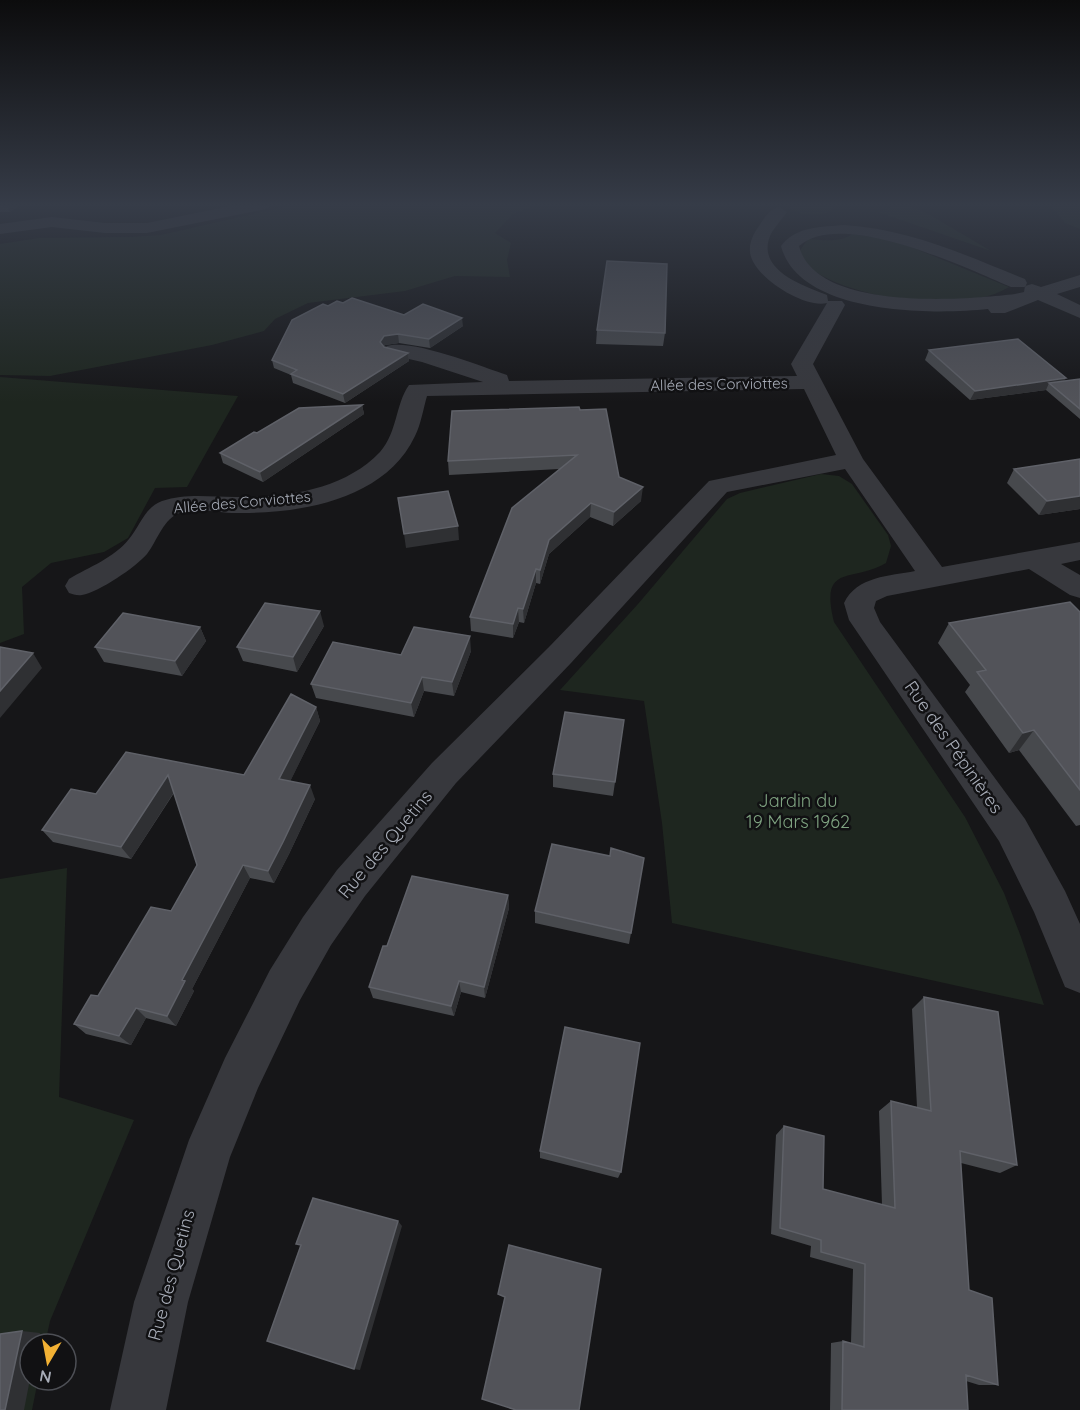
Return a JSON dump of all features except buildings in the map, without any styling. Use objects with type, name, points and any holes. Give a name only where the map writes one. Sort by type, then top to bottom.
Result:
[{"type":"street","points":[[769,270],[785,283],[835,305],[881,312],[952,315],[991,312],[1018,292]]},
{"type":"street","points":[[785,270],[827,296],[835,305],[919,309],[959,306],[1080,281]]},
{"type":"street","points":[[802,270],[818,281],[836,288],[907,305],[959,306]]},
{"type":"street","points":[[973,270],[1018,292],[1078,305]]},
{"type":"street","points":[[988,270],[1018,292]]},
{"type":"street","points":[[1025,270],[1042,277],[1078,305]]},
{"type":"street","points":[[835,305],[802,364],[851,460],[935,578],[1080,551]]},
{"type":"street","name":"Allée des Corviottes","points":[[394,350],[426,356],[520,387]]},
{"type":"street","name":"Allée des Corviottes","points":[[79,586],[132,552],[157,517],[170,508],[192,504],[245,505],[307,498],[347,486],[360,479],[382,463],[402,436],[426,356]]},
{"type":"street","name":"Allée des Corviottes","points":[[417,390],[810,382]]},
{"type":"street","name":"Rue des Quetins","points":[[138,1410],[161,1302],[190,1204],[211,1147],[258,1037],[285,985],[317,931],[351,883],[444,773],[560,655],[718,486],[851,460]]},
{"type":"street","points":[[1032,559],[1080,588]]},
{"type":"street","name":"Rue des Pépinières","points":[[935,578],[872,591],[859,599],[858,611],[1012,830],[1043,886],[1080,972]]},
{"type":"green space","points":[[0,270],[509,270],[510,277],[455,276],[405,291],[308,303],[275,319],[264,331],[212,345],[50,376],[0,375]]},
{"type":"green space","points":[[814,270],[967,270],[1009,287],[990,296],[939,302],[882,296],[832,280]]},
{"type":"green space","points":[[0,377],[238,396],[187,487],[155,488],[128,538],[104,552],[51,563],[22,587],[24,634],[0,643]]},
{"type":"green space","name":"Jardin du 19 Mars 1962","points":[[821,474],[839,476],[852,484],[888,535],[891,546],[886,563],[874,569],[842,577],[835,582],[831,590],[834,622],[965,817],[1004,893],[1044,1005],[672,923],[662,823],[644,701],[560,690],[638,604],[727,499],[740,493]]},
{"type":"green space","points":[[67,868],[59,1097],[134,1120],[50,1321],[48,1332],[18,1332],[18,1392],[36,1392],[32,1410],[0,1410],[0,879]]}]
